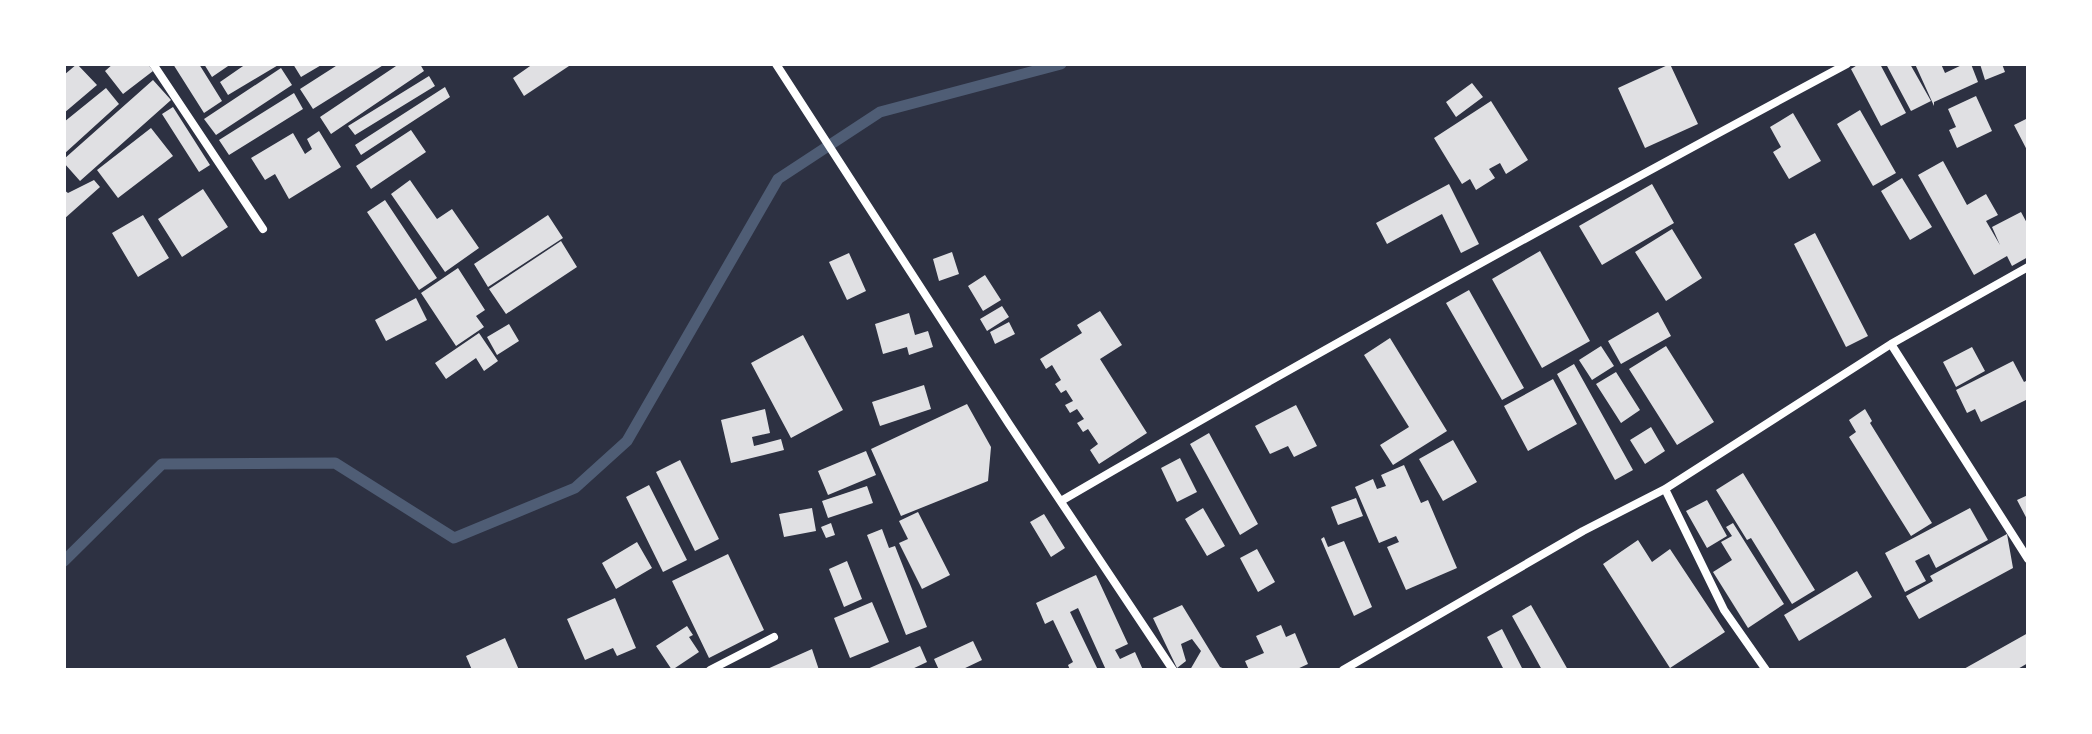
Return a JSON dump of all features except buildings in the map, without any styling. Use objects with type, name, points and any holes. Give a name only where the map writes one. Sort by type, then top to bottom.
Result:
[{"type":"street","points":[[153,64],[263,229]]},
{"type":"street","points":[[776,64],[1173,670]]},
{"type":"street","points":[[1061,501],[1555,221],[1847,64]]},
{"type":"street","points":[[1343,670],[1583,531],[1665,489],[1891,344],[2028,267]]},
{"type":"street","points":[[1891,344],[2028,559]]},
{"type":"street","points":[[1665,489],[1724,610],[1766,670]]},
{"type":"street","points":[[710,670],[774,637]]},
{"type":"waterway","points":[[64,561],[162,464],[335,463],[454,538],[575,488],[627,441],[778,179],[880,112],[1061,64]]}]
